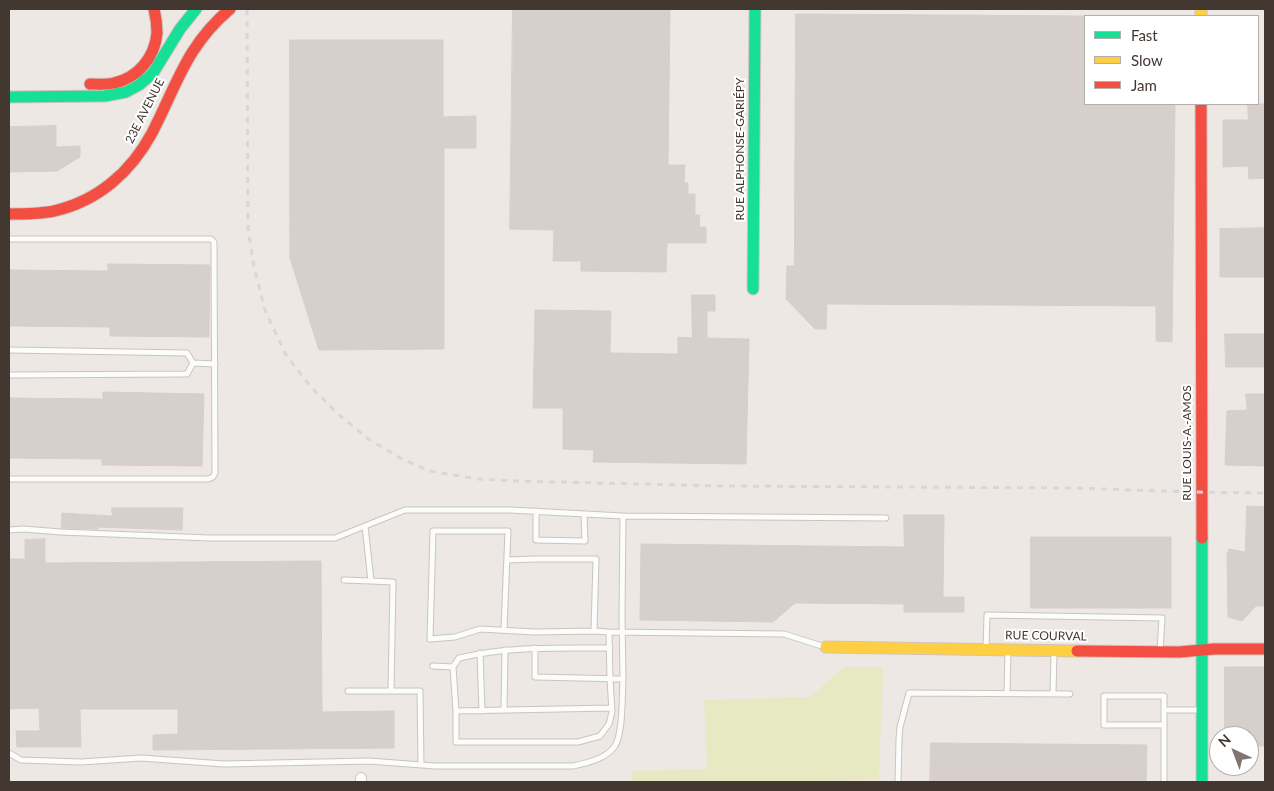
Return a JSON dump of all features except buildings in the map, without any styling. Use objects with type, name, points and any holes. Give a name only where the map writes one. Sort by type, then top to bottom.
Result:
[{"type":"main road","points":[[81,84],[119,82],[131,76],[143,66],[152,53],[157,38],[158,30],[154,9]]},
{"type":"main road","points":[[9,96],[105,96],[126,92],[138,86],[153,72],[180,29],[196,9]]},
{"type":"main road","name":"23E AVENUE","points":[[9,214],[53,212],[70,207],[97,195],[120,177],[132,164],[148,140],[193,49],[211,26],[230,9]]},
{"type":"main road","name":"RUE ALPHONSE-GARIÉPY","points":[[753,288],[755,9]]},
{"type":"main road","name":"RUE LOUIS-A.-AMOS","points":[[1201,105],[1202,782]]},
{"type":"main road","name":"RUE COURVAL","points":[[826,647],[1160,652],[1265,649]]},
{"type":"lane","points":[[9,239],[213,240],[215,364],[215,472],[213,477],[208,479],[9,478]]},
{"type":"lane","points":[[9,350],[187,353],[193,363]]},
{"type":"lane","points":[[193,363],[215,364]]},
{"type":"lane","points":[[9,375],[187,374],[193,363]]},
{"type":"lane","points":[[9,530],[23,529],[209,538],[335,538],[405,510],[510,510],[623,516],[886,518]]},
{"type":"lane","points":[[536,511],[536,540],[585,541],[584,514]]},
{"type":"lane","points":[[9,753],[21,760],[81,762],[141,758],[224,764],[369,761],[421,765],[573,766],[589,763],[614,747],[620,728],[623,679],[623,516]]},
{"type":"lane","points":[[365,526],[371,581]]},
{"type":"lane","points":[[504,630],[508,531],[433,531],[430,639],[455,637],[480,629],[534,632],[784,634],[826,647]]},
{"type":"lane","points":[[507,560],[596,560],[594,631]]},
{"type":"lane","points":[[344,580],[393,582],[391,691]]},
{"type":"lane","points":[[986,649],[987,615],[997,615],[1162,618],[1160,652]]},
{"type":"lane","points":[[610,632],[611,708],[609,724],[600,736],[578,742],[456,742],[453,667],[459,658],[480,653],[535,648],[610,648]]},
{"type":"lane","points":[[535,648],[535,676],[623,679]]},
{"type":"lane","points":[[504,710],[505,650]]},
{"type":"lane","points":[[1007,694],[1008,650]]},
{"type":"lane","points":[[1053,694],[1054,650]]},
{"type":"lane","points":[[480,653],[482,711]]},
{"type":"lane","points":[[433,666],[453,667]]},
{"type":"lane","points":[[348,691],[420,690],[421,765]]},
{"type":"lane","points":[[898,782],[900,727],[908,693],[1070,694]]},
{"type":"lane","points":[[1164,726],[1104,725],[1104,696],[1164,696],[1164,710],[1164,726],[1164,782]]},
{"type":"lane","points":[[456,711],[611,708]]},
{"type":"lane","points":[[1164,710],[1202,710]]},
{"type":"lane","points":[[609,724],[620,728]]},
{"type":"green space","points":[[845,667],[883,667],[879,780],[632,782],[631,771],[707,769],[704,700],[810,697]]},
{"type":"railway","points":[[247,9],[248,228],[254,267],[265,310],[286,355],[310,386],[339,415],[370,440],[402,459],[430,471],[478,479],[517,481],[719,486],[1075,488],[1265,493]]},
{"type":"traffic: fast","points":[[9,97],[105,96],[126,92],[139,85],[153,73],[180,29],[196,9]]},
{"type":"traffic: fast","points":[[753,289],[755,9]]},
{"type":"traffic: fast","points":[[1202,538],[1202,782]]},
{"type":"traffic: slow","points":[[1201,9],[1201,15]]},
{"type":"traffic: slow","points":[[826,647],[1077,651]]},
{"type":"traffic: jam","points":[[90,84],[108,84],[123,80],[144,65],[156,42],[157,27],[154,9]]},
{"type":"traffic: jam","points":[[9,214],[54,211],[85,200],[112,183],[144,147],[184,67],[203,37],[230,9]]},
{"type":"traffic: jam","points":[[1201,105],[1202,538]]},
{"type":"traffic: jam","points":[[1077,651],[1179,652],[1214,649],[1265,649]]}]
